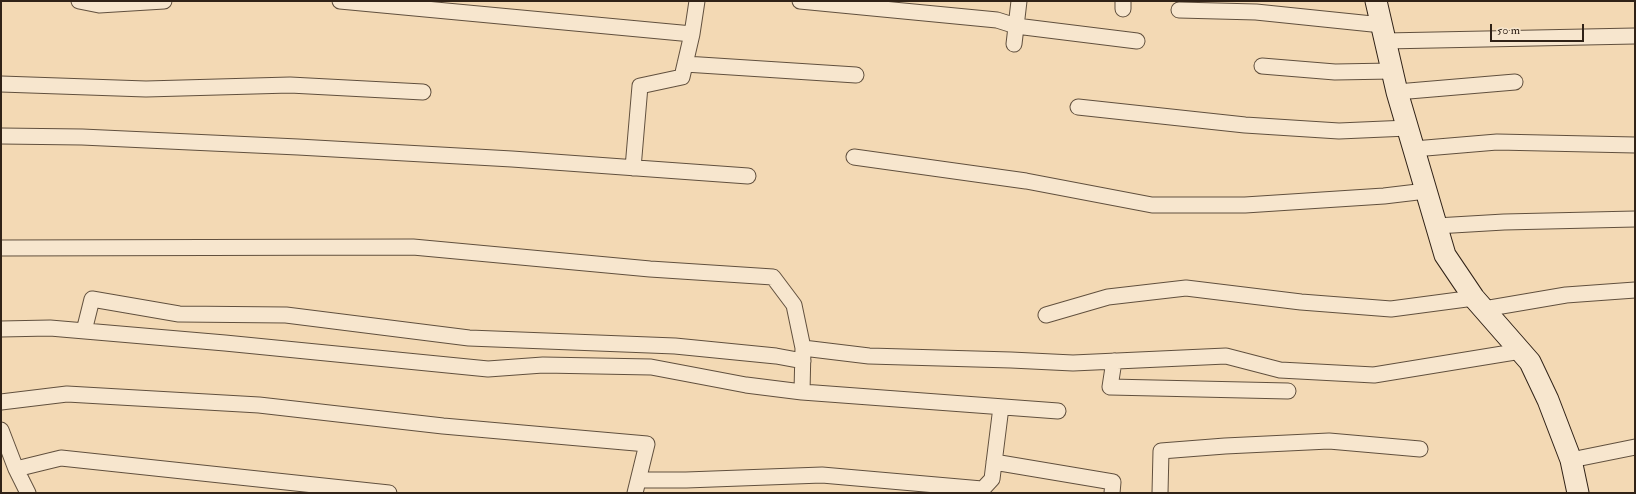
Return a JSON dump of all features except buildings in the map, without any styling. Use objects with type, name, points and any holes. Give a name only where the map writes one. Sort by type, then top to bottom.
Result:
[{"type":"street","points":[[79,1],[99,5],[164,1]]},
{"type":"street","points":[[340,1],[514,16],[692,34]]},
{"type":"street","points":[[633,168],[640,86],[682,77],[692,34],[697,1]]},
{"type":"street","points":[[800,1],[997,20],[1016,26],[1137,41]]},
{"type":"street","points":[[1014,44],[1019,1]]},
{"type":"street","points":[[1376,1],[1397,92],[1445,256],[1479,303],[1530,362],[1571,460],[1578,493]]},
{"type":"street","points":[[1179,10],[1256,12],[1383,33],[1635,36]]},
{"type":"street","points":[[685,64],[856,75]]},
{"type":"street","points":[[1262,66],[1335,72],[1392,71]]},
{"type":"street","points":[[1397,92],[1515,82]]},
{"type":"street","points":[[1,84],[146,88],[290,85],[423,92]]},
{"type":"street","points":[[1078,107],[1245,125],[1323,130],[1339,131],[1408,128]]},
{"type":"street","points":[[1,136],[82,137],[290,147],[504,159],[748,176]]},
{"type":"street","points":[[1414,149],[1497,142],[1635,145]]},
{"type":"street","points":[[854,157],[1026,181],[1152,205],[1245,205],[1384,196],[1426,191]]},
{"type":"street","points":[[1436,226],[1504,222],[1635,219]]},
{"type":"street","points":[[1,248],[413,247],[650,269],[773,277],[794,305],[803,355],[802,392]]},
{"type":"street","points":[[1046,315],[1108,297],[1186,288],[1301,302],[1391,309],[1635,290]]},
{"type":"street","points":[[84,331],[92,299],[179,314],[286,315],[469,338],[675,346],[776,356],[869,356],[1073,363],[1226,356],[1280,370],[1374,375],[1521,351]]},
{"type":"street","points":[[1,329],[50,328],[224,342],[488,369],[543,365],[651,367],[746,385],[802,392],[1058,411]]},
{"type":"street","points":[[1114,361],[1110,387],[1288,391]]},
{"type":"street","points":[[1,402],[67,394],[259,405],[443,426],[647,444],[637,486],[686,480],[822,475],[980,491],[992,479],[1001,407]]},
{"type":"street","points":[[1,430],[16,469],[28,493]]},
{"type":"street","points":[[1160,493],[1161,451],[1329,441],[1420,449]]},
{"type":"street","points":[[1571,460],[1635,447]]},
{"type":"street","points":[[16,469],[61,458],[195,471],[389,493]]},
{"type":"street","points":[[994,462],[1113,482],[1112,493]]}]
